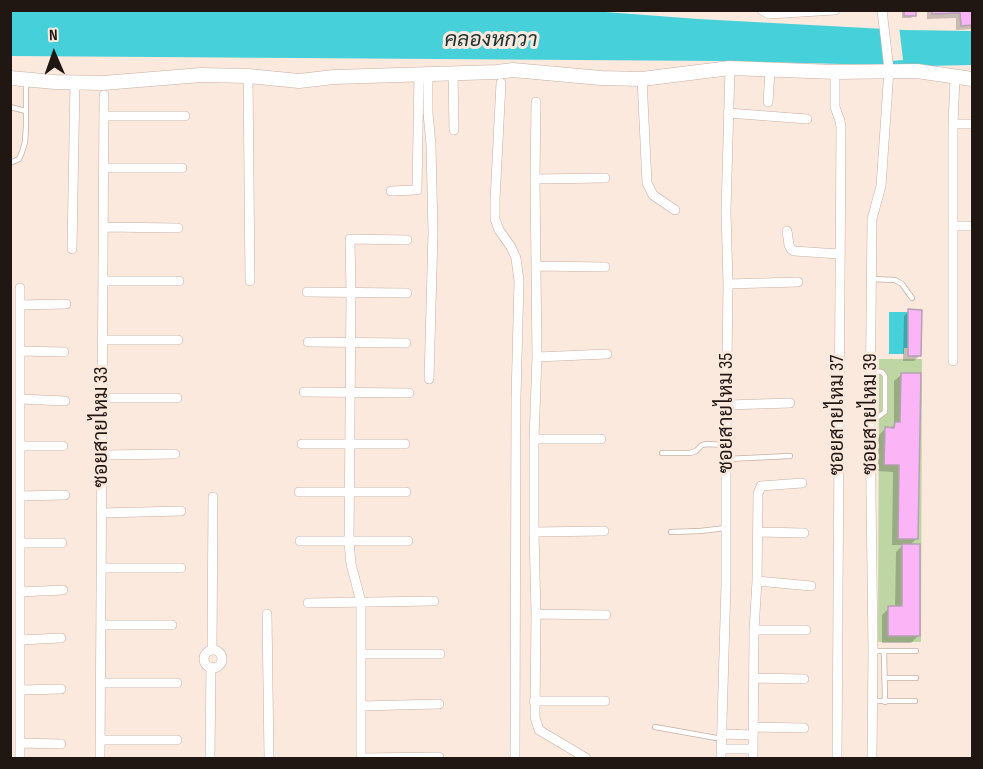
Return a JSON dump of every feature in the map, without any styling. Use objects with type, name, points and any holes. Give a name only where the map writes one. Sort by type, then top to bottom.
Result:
[{"type":"street","points":[[762,10],[769,14],[835,10]]},
{"type":"street","name":"ซอยสายไหม 39","points":[[872,759],[872,701],[878,651],[870,417],[872,219],[881,186],[889,68],[882,10]]},
{"type":"street","points":[[10,78],[103,83],[186,75],[248,76],[299,81],[334,77],[513,70],[601,78],[642,79],[730,69],[835,72],[889,68],[972,79]]},
{"type":"street","name":"ซอยสายไหม 35","points":[[722,745],[727,459],[726,211],[730,69]]},
{"type":"street","points":[[768,102],[770,71]]},
{"type":"street","points":[[453,72],[454,130]]},
{"type":"street","name":"ซอยสายไหม 37","points":[[835,72],[835,107],[841,127],[837,759]]},
{"type":"street","points":[[391,190],[417,190],[423,73]]},
{"type":"street","points":[[423,73],[428,113],[434,233],[429,379]]},
{"type":"street","points":[[248,76],[250,281]]},
{"type":"street","points":[[953,361],[955,76]]},
{"type":"street","points":[[642,79],[647,183],[653,195],[675,210]]},
{"type":"street","points":[[72,249],[75,82]]},
{"type":"street","points":[[501,83],[495,219],[516,258],[519,281],[516,398],[515,759]]},
{"type":"street","name":"ซอยสายไหม 33","points":[[100,759],[104,95]]},
{"type":"street","points":[[536,102],[535,717],[539,730],[586,759]]},
{"type":"street","points":[[728,113],[807,119]]},
{"type":"street","points":[[104,116],[184,116]]},
{"type":"street","points":[[953,124],[972,124]]},
{"type":"street","points":[[104,168],[182,168]]},
{"type":"street","points":[[535,179],[605,178]]},
{"type":"street","points":[[954,226],[972,226]]},
{"type":"street","points":[[103,227],[178,228]]},
{"type":"street","points":[[787,231],[789,245],[794,251],[839,254]]},
{"type":"street","points":[[407,240],[350,238],[349,541],[351,564],[361,602],[362,758],[439,757]]},
{"type":"street","points":[[537,266],[604,267]]},
{"type":"street","points":[[103,281],[179,281]]},
{"type":"street","points":[[728,284],[798,282]]},
{"type":"street","points":[[20,288],[20,759]]},
{"type":"street","points":[[307,292],[407,293]]},
{"type":"street","points":[[20,305],[66,304]]},
{"type":"street","points":[[102,339],[178,340]]},
{"type":"street","points":[[308,342],[406,343]]},
{"type":"street","points":[[20,351],[64,352]]},
{"type":"street","points":[[537,357],[607,354]]},
{"type":"street","points":[[304,392],[409,393]]},
{"type":"street","points":[[102,398],[177,398]]},
{"type":"street","points":[[20,399],[65,401]]},
{"type":"street","points":[[727,405],[790,403]]},
{"type":"street","points":[[534,439],[601,439]]},
{"type":"street","points":[[302,444],[405,444]]},
{"type":"street","points":[[20,446],[63,446]]},
{"type":"street","points":[[102,455],[175,454]]},
{"type":"street","points":[[722,745],[753,754],[758,494],[761,486],[802,483]]},
{"type":"street","points":[[299,492],[406,492]]},
{"type":"street","points":[[20,496],[65,495]]},
{"type":"street","points":[[210,759],[211,667],[205,660],[207,653],[212,650],[213,496]]},
{"type":"street","points":[[102,513],[181,511]]},
{"type":"street","points":[[534,532],[604,531]]},
{"type":"street","points":[[758,532],[804,533]]},
{"type":"street","points":[[300,541],[408,542]]},
{"type":"street","points":[[20,543],[62,543]]},
{"type":"street","points":[[101,568],[181,568]]},
{"type":"street","points":[[757,582],[811,586]]},
{"type":"street","points":[[20,592],[63,591]]},
{"type":"street","points":[[308,603],[434,601]]},
{"type":"street","points":[[267,614],[269,759]]},
{"type":"street","points":[[536,614],[606,615]]},
{"type":"street","points":[[101,626],[172,625]]},
{"type":"street","points":[[754,630],[806,630]]},
{"type":"street","points":[[20,640],[61,638]]},
{"type":"street","points":[[361,654],[440,654]]},
{"type":"street","points":[[754,678],[804,679]]},
{"type":"street","points":[[101,683],[177,683]]},
{"type":"street","points":[[20,690],[61,689]]},
{"type":"street","points":[[534,701],[605,701]]},
{"type":"street","points":[[362,706],[439,704]]},
{"type":"street","points":[[722,745],[753,731],[804,729]]},
{"type":"street","points":[[100,740],[177,740]]},
{"type":"street","points":[[20,743],[61,744]]},
{"type":"lane","points":[[10,163],[19,159],[25,142],[26,79]]},
{"type":"lane","points":[[10,107],[26,111]]},
{"type":"lane","points":[[871,279],[895,280],[902,284],[912,298]]},
{"type":"lane","points":[[870,417],[878,417],[885,412],[885,376],[882,372],[871,370]]},
{"type":"lane","points":[[662,453],[690,453],[707,444],[726,446]]},
{"type":"lane","points":[[727,459],[790,456]]},
{"type":"lane","points":[[671,532],[726,528]]},
{"type":"lane","points":[[885,702],[884,678],[878,651],[916,651]]},
{"type":"lane","points":[[884,678],[916,678]]},
{"type":"lane","points":[[872,701],[915,701]]},
{"type":"lane","points":[[655,727],[722,745]]},
{"type":"green space","points":[[879,359],[922,359],[921,642],[878,642]]},
{"type":"water","name":"คลองหกวา","points":[[579,10],[698,19],[904,30],[972,31],[972,65],[11,56],[10,12]]},
{"type":"water","points":[[889,312],[908,312],[908,348],[904,348],[904,354],[889,354]]},
{"type":"pier","points":[[886,26],[899,26],[903,60],[891,61]]},
{"type":"building","points":[[904,10],[916,10],[916,16],[904,16]]},
{"type":"building","points":[[932,10],[972,10],[972,25],[961,26],[960,13],[932,14]]},
{"type":"building","points":[[908,309],[922,310],[921,356],[908,356]]},
{"type":"building","points":[[901,373],[921,373],[918,539],[898,539],[899,465],[884,465],[885,427],[894,428],[895,422],[900,422]]},
{"type":"building","points":[[902,544],[920,544],[920,636],[888,636],[888,606],[902,606]]}]
